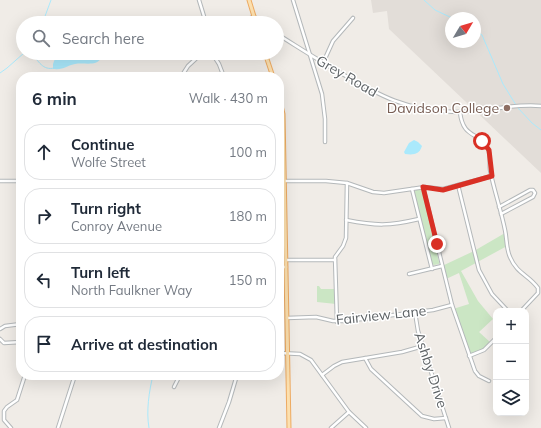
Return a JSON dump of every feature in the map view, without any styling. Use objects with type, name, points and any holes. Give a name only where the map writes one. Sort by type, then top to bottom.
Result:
[{"type":"main road","points":[[249,0],[254,16]]},
{"type":"main road","points":[[267,60],[271,72]]},
{"type":"main road","points":[[284,160],[289,428]]},
{"type":"street","points":[[199,0],[204,16]]},
{"type":"street","points":[[293,0],[323,98],[325,142]]},
{"type":"street","points":[[323,62],[333,41],[353,18]]},
{"type":"street","name":"Grey Road","points":[[284,38],[371,91],[398,102],[425,109],[460,112],[523,106],[541,106]]},
{"type":"street","points":[[184,72],[194,60]]},
{"type":"street","points":[[216,60],[222,72]]},
{"type":"street","points":[[460,112],[464,127],[482,141],[490,153],[490,169],[502,214],[507,249],[511,259],[518,270],[533,282],[538,291],[524,308]]},
{"type":"street","points":[[284,181],[326,181],[347,183],[377,193],[423,187],[443,190],[492,176]]},
{"type":"street","points":[[0,181],[16,181]]},
{"type":"street","points":[[337,322],[335,260],[345,241],[347,183]]},
{"type":"street","points":[[458,186],[479,270],[492,294],[505,308]]},
{"type":"street","points":[[423,187],[452,305],[469,356],[476,373],[489,381]]},
{"type":"street","points":[[412,188],[432,269]]},
{"type":"street","points":[[500,207],[530,190],[533,190],[533,197],[502,214]]},
{"type":"street","points":[[346,220],[383,225],[398,224],[419,219]]},
{"type":"street","points":[[286,260],[335,260]]},
{"type":"street","points":[[410,274],[442,266]]},
{"type":"street","name":"Fairview Lane","points":[[287,318],[316,317],[337,322],[433,310],[452,305]]},
{"type":"street","name":"Ashby Drive","points":[[415,312],[417,326],[449,428]]},
{"type":"street","points":[[0,330],[5,326],[16,325]]},
{"type":"street","points":[[0,339],[4,343],[16,342]]},
{"type":"street","points":[[469,356],[484,350],[493,341]]},
{"type":"street","points":[[322,375],[342,362],[402,352],[423,346]]},
{"type":"street","points":[[284,352],[300,354],[308,358],[349,412],[366,428]]},
{"type":"street","points":[[365,358],[370,369],[422,416],[434,419],[446,418]]},
{"type":"street","points":[[11,428],[4,420],[4,411],[7,406],[17,400],[23,380]]},
{"type":"street","points":[[58,428],[73,380]]},
{"type":"street","points":[[174,387],[178,380]]},
{"type":"street","points":[[219,428],[231,398],[236,380]]},
{"type":"street","points":[[331,428],[349,412]]},
{"type":"shaded area","name":"Davidson College","points":[[371,0],[541,0],[541,173],[389,29],[387,11],[373,13]]},
{"type":"green space","points":[[420,189],[422,192],[439,264],[432,264],[414,192]]},
{"type":"green space","points":[[505,233],[507,246],[461,271],[478,301],[493,319],[479,332],[491,343],[486,348],[469,355],[453,309],[469,304],[459,273],[446,279],[442,266],[474,251]]},
{"type":"green space","points":[[317,286],[321,289],[336,289],[336,304],[317,302]]},
{"type":"water","points":[[54,60],[100,60],[93,63],[75,64],[57,69],[53,69]]},
{"type":"water","points":[[414,140],[422,146],[421,149],[415,154],[405,154],[404,152],[409,143]]},
{"type":"waterway","points":[[45,16],[51,0]]},
{"type":"waterway","points":[[424,0],[435,10],[445,15]]},
{"type":"waterway","points":[[481,34],[503,84],[516,105]]},
{"type":"waterway","points":[[0,73],[16,60]]},
{"type":"waterway","points":[[37,60],[44,67],[50,69],[54,68]]},
{"type":"waterway","points":[[518,108],[541,130]]},
{"type":"waterway","points":[[149,428],[148,402],[152,380]]},
{"type":"place","name":"Davidson College","points":[[507,108]]},
{"type":"route","points":[[437,244],[423,187],[443,190],[492,176],[490,169],[490,153],[482,141]]}]
